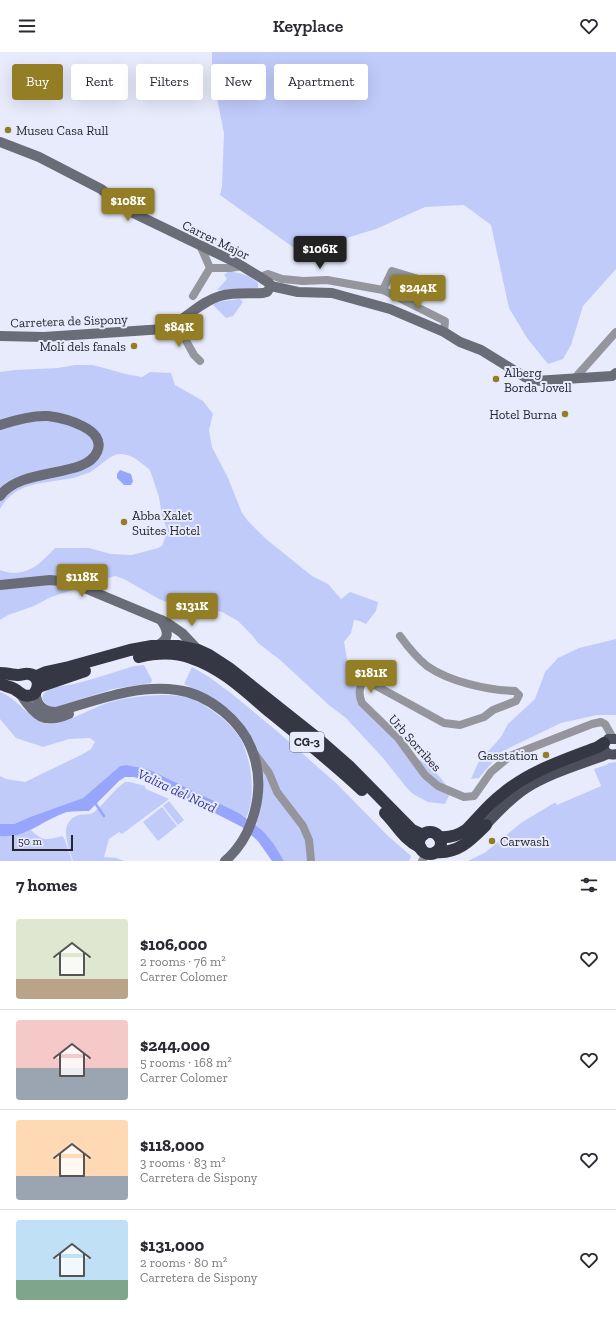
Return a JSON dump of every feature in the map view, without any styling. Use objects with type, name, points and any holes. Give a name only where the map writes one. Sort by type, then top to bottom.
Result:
[{"type":"highway","name":"CG-3","points":[[36,685],[170,645],[198,650],[230,668],[317,738],[349,766],[412,830],[423,835],[431,832],[439,837],[448,838],[460,834],[466,830],[501,794],[525,778],[546,767],[598,747],[611,746]]},
{"type":"highway","name":"CG-3","points":[[10,674],[22,670],[46,672],[130,650],[154,650],[189,657],[208,665],[238,685],[326,758],[389,817],[398,830],[409,841],[426,854]]},
{"type":"highway","name":"CG-3","points":[[19,693],[29,696],[46,672]]},
{"type":"highway","name":"CG-3","points":[[10,674],[28,673],[36,685]]},
{"type":"highway","points":[[10,674],[18,677],[15,684],[19,693]]},
{"type":"highway","points":[[0,684],[19,693]]},
{"type":"highway","points":[[426,854],[447,852],[464,846],[486,825]]},
{"type":"highway","points":[[423,835],[420,839],[426,854]]},
{"type":"highway","points":[[426,854],[441,845],[439,837]]},
{"type":"main road","name":"Carrer Major","points":[[0,142],[39,157],[101,189],[127,210],[243,266],[269,283],[271,286]]},
{"type":"main road","name":"Carretera de Sispony","points":[[0,336],[44,337],[169,328],[202,305],[219,296],[234,293],[263,293],[267,292],[271,286]]},
{"type":"main road","points":[[271,286],[298,292],[332,292],[390,309],[444,332],[460,342],[492,355],[526,377],[535,381],[612,376],[616,373]]},
{"type":"main road","points":[[0,425],[17,419],[48,416],[66,420],[87,428],[96,436],[99,444],[95,457],[89,462],[60,472],[18,481],[7,488],[0,496]]},
{"type":"main road","points":[[0,585],[30,581],[65,581],[165,622],[182,633],[198,650]]},
{"type":"main road","points":[[165,622],[174,633],[170,645]]},
{"type":"main road","points":[[154,650],[166,637],[165,622]]},
{"type":"main road","points":[[36,685],[36,700],[38,704],[45,710],[52,712],[136,690],[165,689],[178,690],[199,696],[212,703],[225,713],[243,733],[253,752],[258,772],[257,799],[250,825],[241,842],[225,861]]},
{"type":"main road","points":[[19,693],[34,712],[40,717],[51,720],[62,717],[114,695]]},
{"type":"main road","points":[[486,825],[511,800],[526,789],[611,746]]},
{"type":"street","points":[[200,245],[210,268]]},
{"type":"street","points":[[210,268],[230,268],[243,266]]},
{"type":"street","points":[[193,296],[210,268]]},
{"type":"street","points":[[382,290],[392,272],[435,284]]},
{"type":"street","points":[[260,277],[268,274],[282,279],[303,281],[327,280],[382,290],[445,320],[444,332]]},
{"type":"street","points":[[176,323],[194,355],[200,361]]},
{"type":"street","points":[[575,378],[616,332]]},
{"type":"street","name":"Urb Sorribes","points":[[400,636],[418,658],[429,667],[465,683],[515,691],[519,695],[516,701],[494,710],[484,718],[460,725],[444,723],[372,683],[362,683],[359,688],[362,703],[398,738],[426,775],[438,786],[464,796],[474,796],[491,772],[510,756],[592,724],[601,722],[605,724],[611,746]]},
{"type":"street","points":[[253,752],[269,773],[277,792],[303,826],[308,840],[311,861]]},
{"type":"shaded area","points":[[212,52],[616,52],[616,269],[583,306],[571,345],[563,359],[548,364],[527,338],[509,308],[491,225],[464,205],[425,207],[376,229],[340,240],[311,260],[220,195],[222,186],[224,133],[217,100],[266,100],[266,64],[212,64]]},
{"type":"shaded area","points":[[228,272],[240,273],[248,276],[258,283],[258,288],[217,290],[227,279],[224,275]]},
{"type":"shaded area","points":[[240,299],[243,302],[233,316],[226,318],[213,305],[216,302]]},
{"type":"shaded area","points":[[75,365],[93,365],[142,377],[150,372],[171,373],[175,385],[203,401],[213,414],[209,430],[212,447],[228,478],[242,513],[248,521],[266,539],[312,576],[328,584],[341,599],[350,592],[378,602],[376,611],[366,624],[354,620],[351,633],[344,642],[349,671],[357,691],[379,725],[406,750],[427,765],[446,785],[449,796],[445,804],[428,802],[413,794],[383,758],[346,718],[330,706],[279,659],[258,643],[238,621],[222,612],[203,607],[185,607],[167,602],[124,579],[115,576],[51,597],[34,606],[8,615],[0,620],[0,570],[17,573],[31,569],[55,548],[89,548],[111,554],[132,555],[162,546],[165,538],[167,529],[162,516],[159,497],[149,469],[131,456],[123,454],[112,456],[88,473],[73,478],[38,484],[21,489],[6,500],[0,509],[0,372],[58,368]]},
{"type":"shaded area","points":[[616,639],[616,715],[597,715],[561,723],[501,752],[479,778],[471,779],[478,763],[501,737],[508,724],[535,699],[545,672],[558,658],[579,648]]},
{"type":"shaded area","points":[[144,665],[152,680],[151,683],[113,689],[57,707],[50,706],[44,702],[44,694],[53,688],[82,682],[134,666]]},
{"type":"shaded area","points":[[192,667],[209,677],[232,694],[337,784],[388,836],[411,856],[409,861],[284,861],[263,831],[256,826],[262,796],[258,752],[219,702],[184,684]]},
{"type":"shaded area","points":[[0,692],[13,699],[35,719],[48,724],[69,720],[116,700],[150,695],[173,695],[183,697],[192,699],[208,707],[237,733],[243,744],[249,762],[252,781],[251,800],[246,818],[239,813],[148,769],[126,765],[120,766],[83,798],[14,824],[0,824],[0,776],[6,779],[25,782],[83,754],[91,749],[95,742],[90,738],[69,739],[43,747],[16,738],[0,719]]},
{"type":"shaded area","points":[[616,762],[616,861],[468,861],[486,852],[521,823],[554,803],[557,805],[601,786],[594,769]]},
{"type":"shaded area","points":[[125,782],[145,786],[146,789],[169,799],[122,834],[119,832],[109,839],[104,857],[117,858],[124,861],[73,861],[66,837],[67,825],[78,815],[90,814],[94,812]]},
{"type":"shaded area","points":[[169,801],[184,820],[178,825],[163,806]]},
{"type":"shaded area","points":[[162,807],[177,826],[158,841],[143,822]]},
{"type":"shaded area","points":[[31,830],[39,837],[45,839],[62,836],[72,861],[0,861],[0,836],[13,836]]},
{"type":"water","points":[[120,470],[131,474],[133,481],[131,485],[124,485],[117,478],[117,474]]},
{"type":"water","name":"Valira del Nord","points":[[126,765],[148,769],[239,813],[263,831],[273,843],[284,861],[272,861],[258,841],[242,827],[156,783],[134,777],[125,777],[119,781],[89,811],[66,812],[29,831],[16,835],[0,836],[0,824],[14,824],[83,798],[120,766]]},
{"type":"waterway","points":[[95,803],[104,816]]},
{"type":"place","name":"Museu Casa Rull","points":[[8,130]]},
{"type":"place","name":"Molí dels fanals","points":[[134,346]]},
{"type":"place","name":"Alberg Borda Jovell","points":[[496,379]]},
{"type":"place","name":"Hotel Burna","points":[[565,414]]},
{"type":"place","name":"Abba Xalet Suites Hotel","points":[[124,522]]},
{"type":"place","name":"Gasstation","points":[[546,755]]},
{"type":"place","name":"Carwash","points":[[492,841]]}]
